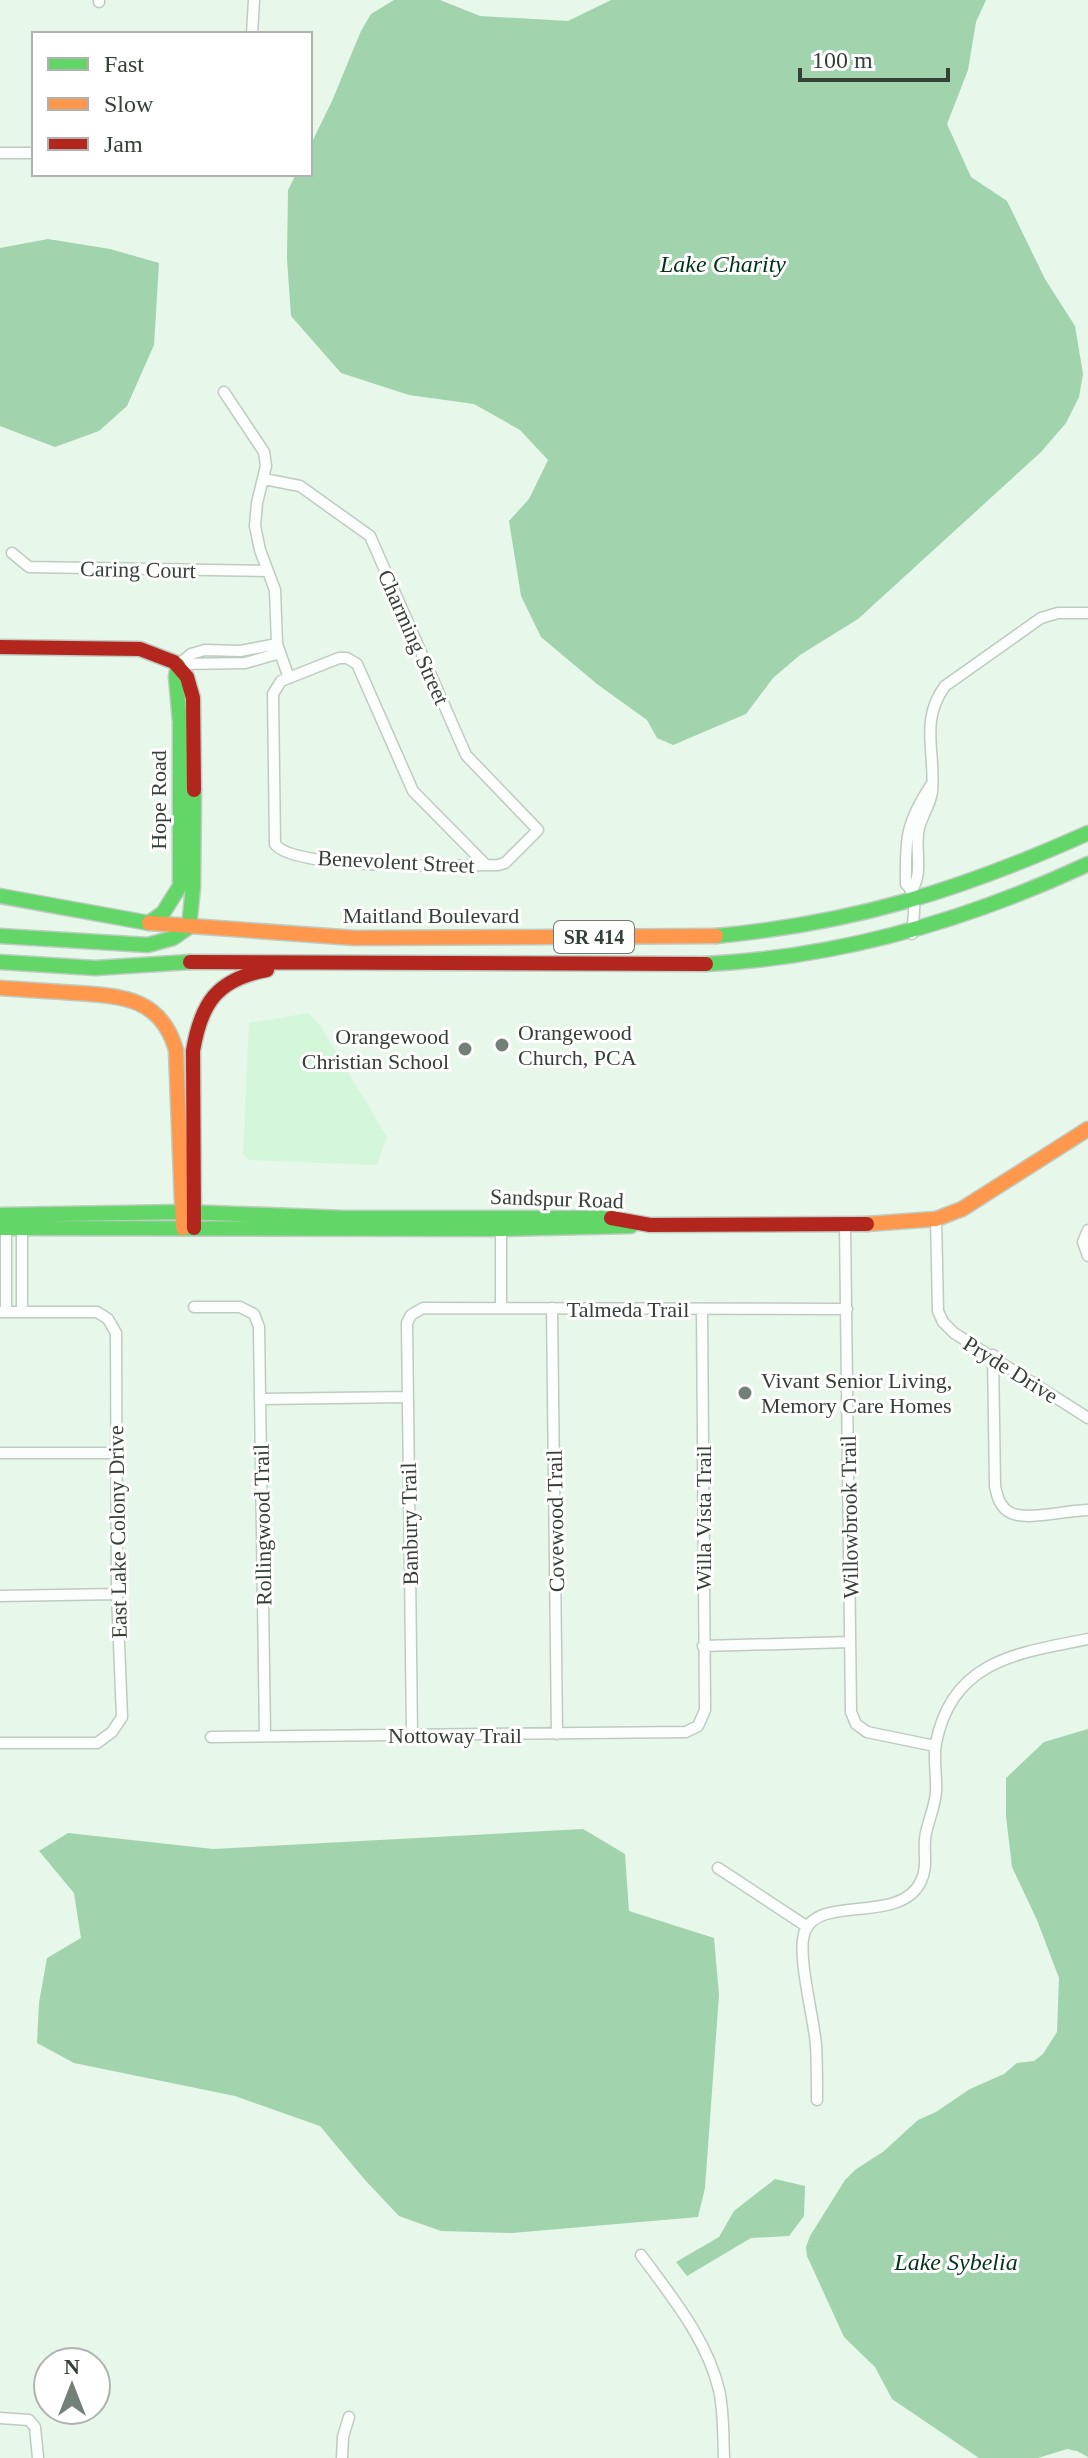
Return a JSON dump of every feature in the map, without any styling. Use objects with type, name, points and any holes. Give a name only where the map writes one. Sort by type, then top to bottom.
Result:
[{"type":"main road","points":[[0,647],[140,649],[152,651],[179,664]]},
{"type":"main road","name":"Hope Road","points":[[149,923],[163,913],[180,886],[180,722],[176,677],[179,664]]},
{"type":"main road","name":"Hope Road","points":[[179,664],[189,675],[194,698],[193,887],[189,927]]},
{"type":"main road","name":"Maitland Boulevard","points":[[0,896],[149,923],[355,938],[713,936],[807,926],[986,877],[1088,833]]},
{"type":"main road","points":[[912,934],[1004,903],[1088,864]]},
{"type":"main road","points":[[0,936],[148,945],[173,938],[189,927]]},
{"type":"main road","name":"SR 414","points":[[0,954],[190,962],[716,964],[820,953],[912,934]]},
{"type":"main road","points":[[0,962],[85,969],[190,962]]},
{"type":"main road","points":[[189,1220],[193,1051],[199,1021],[211,997],[224,984],[257,971],[372,963]]},
{"type":"main road","points":[[0,988],[123,996],[141,1002],[161,1020],[171,1033],[179,1067],[189,1220]]},
{"type":"main road","name":"Sandspur Road","points":[[5,1221],[22,1229],[189,1220],[344,1229],[607,1217],[650,1225],[845,1226],[936,1219],[962,1209],[1088,1129]]},
{"type":"main road","name":"Sandspur Road","points":[[5,1221],[330,1218],[500,1223]]},
{"type":"street","points":[[252,32],[254,0]]},
{"type":"street","points":[[0,153],[32,153]]},
{"type":"street","points":[[224,392],[264,452],[264,479],[255,526],[275,590],[278,648],[289,678],[339,658],[347,658],[357,664],[413,791],[486,865]]},
{"type":"street","name":"Charming Street","points":[[264,479],[300,486],[370,536],[466,755],[538,830]]},
{"type":"street","name":"Caring Court","points":[[12,553],[29,567],[268,571]]},
{"type":"street","points":[[930,929],[906,884],[905,848],[909,824],[933,782],[930,714],[935,700],[945,686],[1041,618],[1058,613],[1088,613]]},
{"type":"street","points":[[179,664],[245,663],[278,648]]},
{"type":"street","name":"Benevolent Street","points":[[289,678],[281,681],[273,694],[273,836],[278,850],[286,854],[367,864],[486,865],[505,863],[538,830]]},
{"type":"street","points":[[912,934],[913,896]]},
{"type":"street","name":"Pryde Drive","points":[[936,1219],[938,1311],[943,1322],[954,1333],[1088,1418]]},
{"type":"street","points":[[3,1312],[5,1221]]},
{"type":"street","points":[[500,1223],[501,1308]]},
{"type":"street","name":"Willowbrook Trail","points":[[845,1226],[851,1712],[856,1724],[867,1732],[935,1746]]},
{"type":"street","points":[[22,1229],[22,1312]]},
{"type":"street","points":[[1088,1230],[1083,1242],[1084,1252],[1088,1256]]},
{"type":"street","points":[[6,1262],[22,1262]]},
{"type":"street","name":"Rollingwood Trail","points":[[194,1307],[240,1307],[254,1314],[259,1327],[265,1736]]},
{"type":"street","name":"Talmeda Trail","points":[[411,1315],[423,1308],[847,1309]]},
{"type":"street","name":"Covewood Trail","points":[[552,1308],[557,1734]]},
{"type":"street","name":"Willa Vista Trail","points":[[698,1726],[705,1710],[702,1309]]},
{"type":"street","name":"East Lake Colony Drive","points":[[0,1743],[97,1743],[112,1732],[122,1717],[117,1594],[116,1333],[108,1319],[97,1312],[3,1312]]},
{"type":"street","name":"Banbury Trail","points":[[411,1315],[407,1323],[407,1397],[412,1735]]},
{"type":"street","points":[[993,1355],[995,1486],[998,1499],[1011,1513],[1025,1515],[1088,1510]]},
{"type":"street","points":[[261,1399],[407,1397]]},
{"type":"street","points":[[0,1453],[116,1453]]},
{"type":"street","points":[[0,1596],[117,1594]]},
{"type":"street","points":[[817,2100],[816,2045],[802,1949],[806,1926],[828,1914],[894,1903],[915,1892],[926,1866],[924,1842],[934,1805],[935,1746],[956,1692],[976,1673],[996,1661],[1088,1639]]},
{"type":"street","points":[[703,1646],[850,1642]]},
{"type":"street","name":"Nottoway Trail","points":[[211,1737],[686,1732],[698,1726]]},
{"type":"street","points":[[718,1868],[806,1926]]},
{"type":"street","points":[[641,2255],[685,2315],[710,2364],[721,2405],[724,2458]]},
{"type":"street","points":[[342,2458],[343,2437],[349,2417]]},
{"type":"street","points":[[0,2418],[29,2420],[35,2427],[38,2458]]},
{"type":"shaded area","points":[[309,1013],[321,1027],[387,1137],[377,1165],[249,1160],[243,1154],[249,1023]]},
{"type":"water","name":"Lake Charity","points":[[394,0],[440,0],[480,16],[568,21],[611,0],[986,0],[976,22],[968,70],[947,124],[971,177],[1007,201],[1045,279],[1075,326],[1083,374],[1079,397],[1066,423],[1041,452],[858,619],[800,655],[773,678],[746,714],[673,745],[657,738],[647,720],[597,684],[541,637],[521,596],[509,521],[529,499],[548,460],[520,430],[474,404],[409,395],[341,373],[291,316],[287,259],[288,190],[295,176],[312,176],[312,142],[371,14]]},
{"type":"water","points":[[48,239],[110,249],[159,263],[154,345],[127,406],[99,431],[55,447],[0,426],[0,248]]},
{"type":"water","name":"Lake Sybelia","points":[[1088,1729],[1088,2457],[1067,2449],[1038,2458],[979,2458],[892,2399],[875,2367],[844,2337],[807,2256],[806,2247],[845,2180],[855,2170],[884,2151],[918,2120],[970,2089],[1004,2074],[1017,2063],[1034,2061],[1043,2054],[1057,2032],[1059,1978],[1012,1867],[1006,1816],[1006,1778],[1044,1742]]},
{"type":"water","points":[[583,1829],[625,1854],[629,1911],[714,1938],[719,1995],[705,2188],[698,2217],[512,2233],[441,2231],[399,2216],[320,2126],[235,2096],[74,2063],[37,2043],[39,2003],[47,1958],[81,1938],[74,1893],[39,1851],[68,1833],[213,1849]]},
{"type":"water","points":[[775,2179],[805,2186],[804,2216],[789,2236],[751,2238],[687,2276],[676,2262],[719,2237],[734,2211]]},
{"type":"traffic: fast","points":[[149,923],[163,913],[180,886],[178,665]]},
{"type":"traffic: fast","points":[[189,927],[193,887],[194,790]]},
{"type":"traffic: fast","points":[[716,936],[815,922],[906,901],[996,871],[1088,833]]},
{"type":"traffic: fast","points":[[706,964],[805,953],[902,933],[996,903],[1088,864]]},
{"type":"traffic: fast","points":[[0,896],[149,923]]},
{"type":"traffic: fast","points":[[0,936],[148,945],[173,938],[189,927]]},
{"type":"traffic: fast","points":[[0,962],[95,968],[190,962]]},
{"type":"traffic: fast","points":[[0,1215],[183,1212],[345,1218],[611,1218]]},
{"type":"traffic: fast","points":[[0,1228],[501,1229],[631,1226]]},
{"type":"traffic: slow","points":[[149,923],[355,938],[716,936]]},
{"type":"traffic: slow","points":[[0,988],[109,996],[138,1003],[161,1020],[176,1050],[183,1228]]},
{"type":"traffic: slow","points":[[867,1224],[936,1219],[962,1209],[1088,1129]]},
{"type":"traffic: jam","points":[[0,647],[140,649],[174,662],[187,677],[193,698],[194,790]]},
{"type":"traffic: jam","points":[[190,962],[706,964]]},
{"type":"traffic: jam","points":[[194,1228],[193,1051],[196,1034],[214,996],[235,980],[267,970]]},
{"type":"traffic: jam","points":[[611,1218],[650,1225],[867,1224]]},
{"type":"place","name":"Orangewood Church, PCA","points":[[502,1045]]},
{"type":"place","name":"Orangewood Christian School","points":[[465,1049]]},
{"type":"place","name":"Vivant Senior Living, Memory Care Homes","points":[[745,1393]]}]
